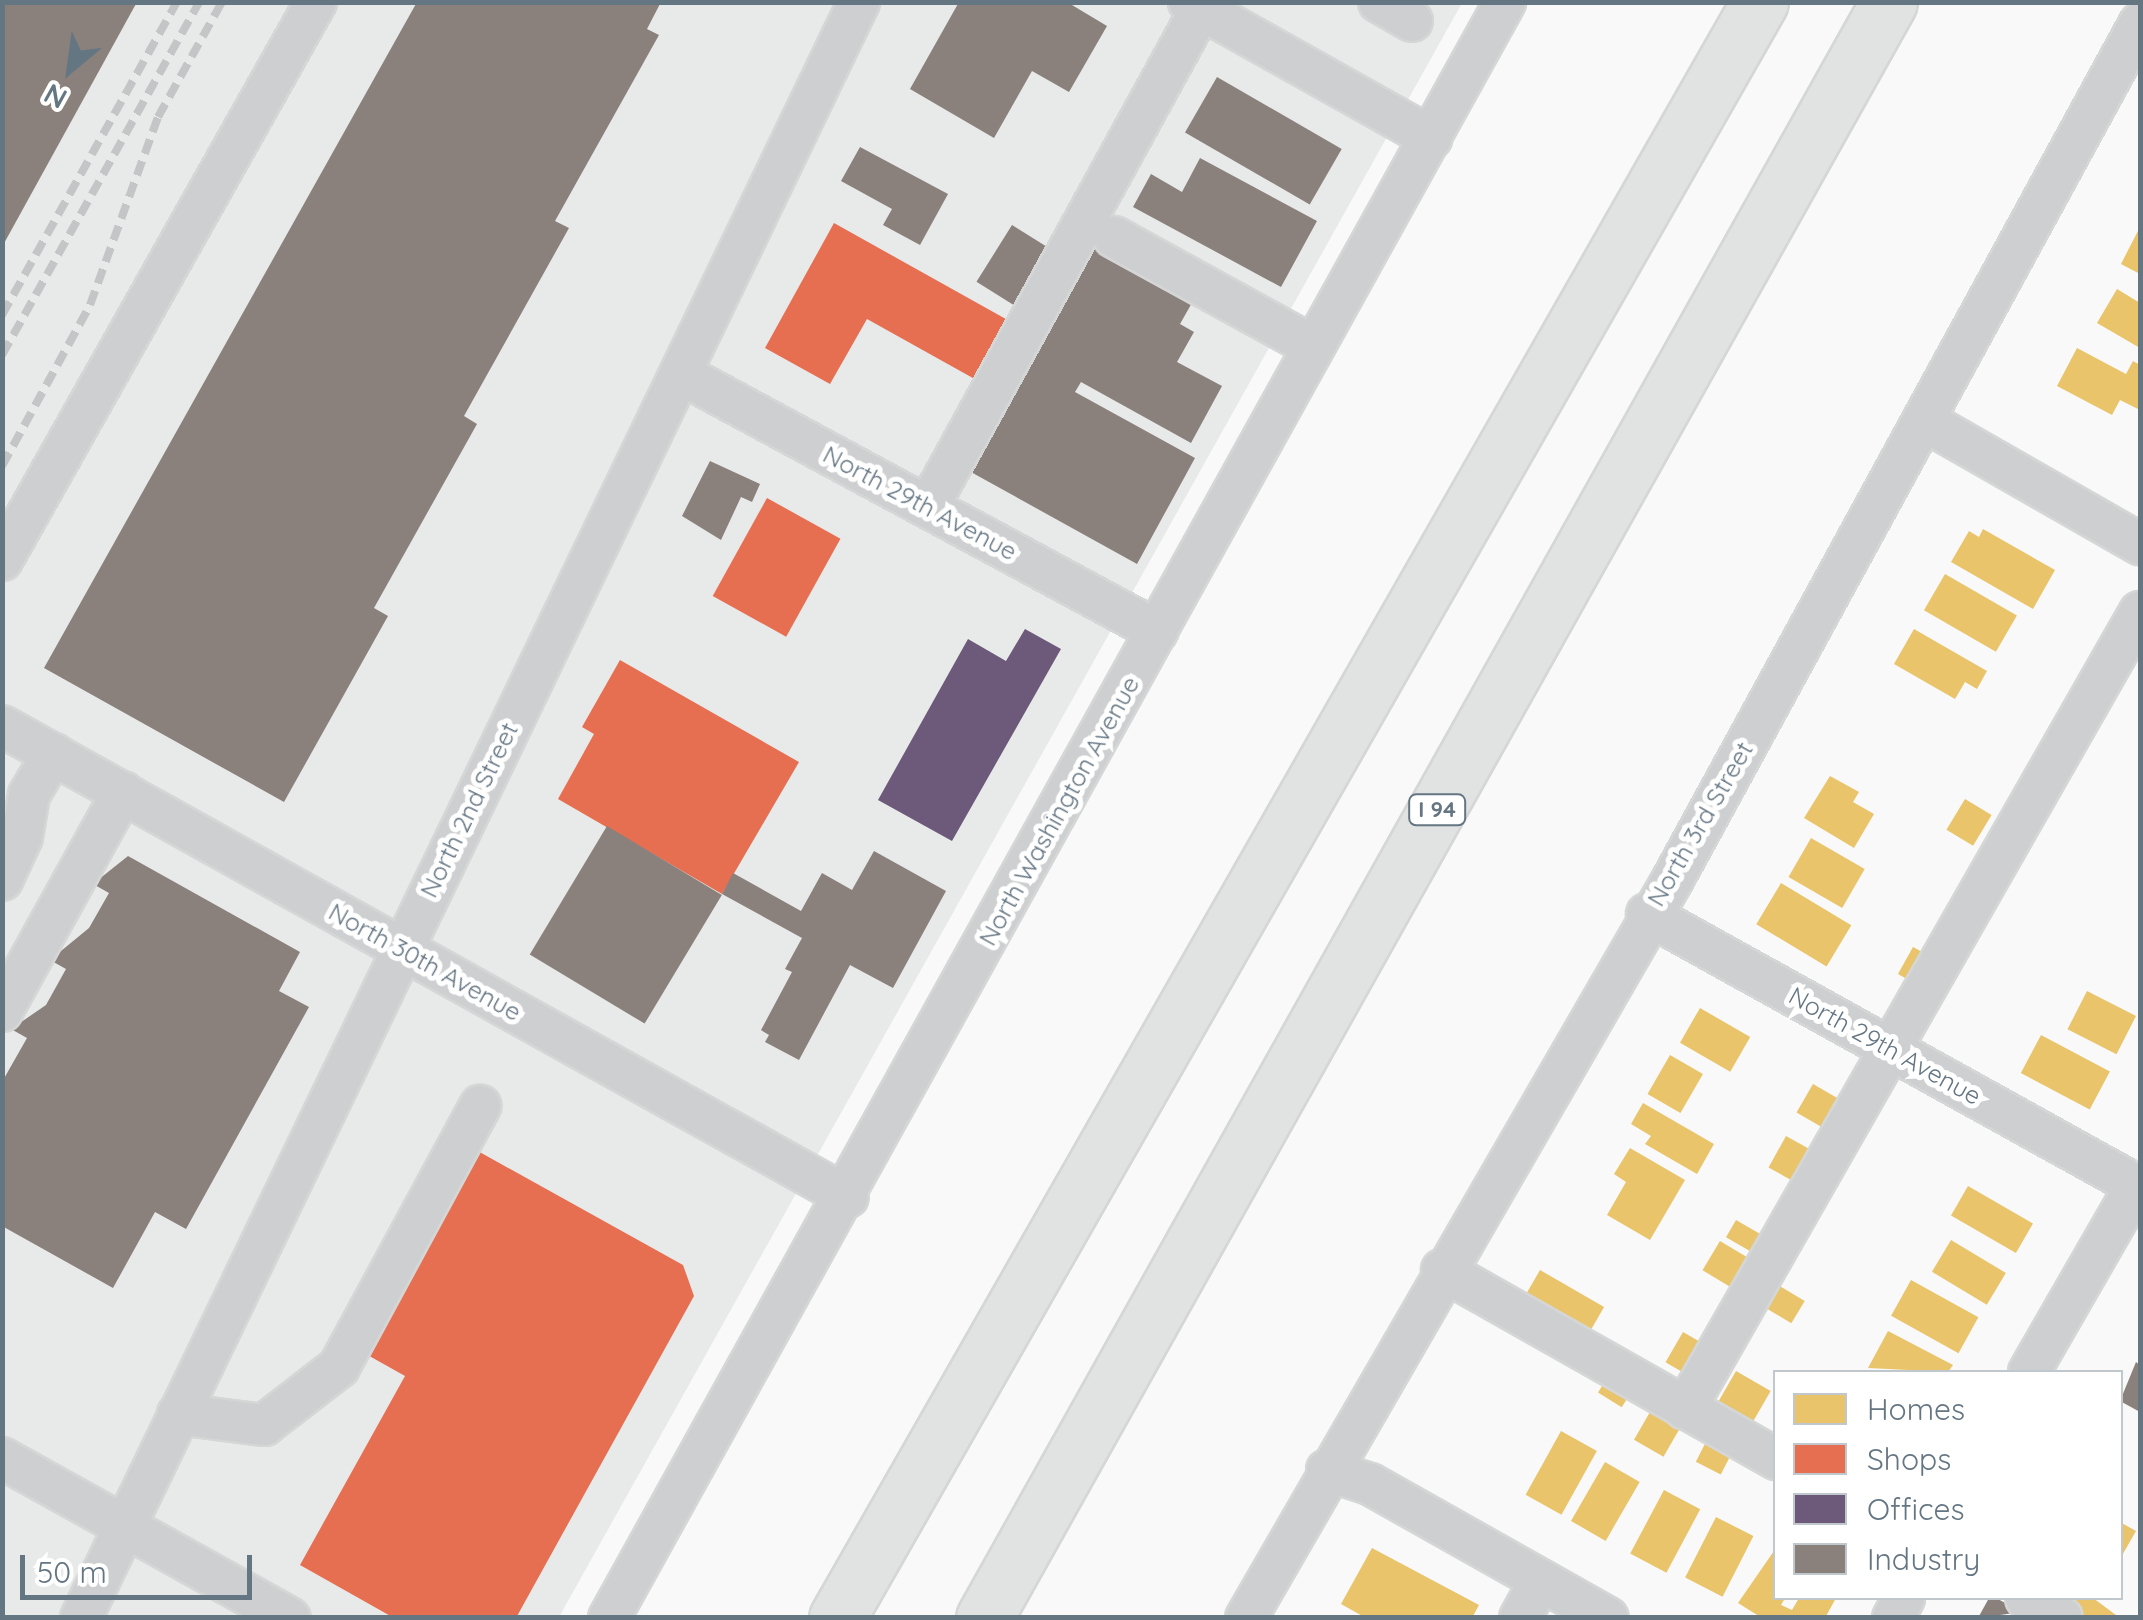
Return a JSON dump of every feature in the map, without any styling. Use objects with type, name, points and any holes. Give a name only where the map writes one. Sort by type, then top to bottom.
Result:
[{"type":"highway","points":[[1586,310],[1739,2]]},
{"type":"highway","points":[[837,1618],[1760,2]]},
{"type":"highway","name":"I 94","points":[[984,1618],[1889,2]]},
{"type":"street","points":[[2,560],[316,2]]},
{"type":"street","name":"North 2nd Street","points":[[82,1618],[401,949],[683,375],[859,2]]},
{"type":"street","name":"North Washington Avenue","points":[[610,1618],[848,1197],[1312,346],[1505,2]]},
{"type":"street","points":[[928,507],[1214,9],[1431,138]]},
{"type":"street","name":"North 3rd Street","points":[[1246,1618],[1647,914],[1673,879],[2140,23]]},
{"type":"street","points":[[1114,237],[1312,346]]},
{"type":"street","name":"North 29th Avenue","points":[[683,375],[1157,631]]},
{"type":"street","points":[[1925,421],[2140,544]]},
{"type":"street","points":[[1686,1408],[2140,612]]},
{"type":"street","name":"North 30th Avenue","points":[[2,726],[848,1197]]},
{"type":"street","points":[[2,880],[22,837],[29,795],[53,754]]},
{"type":"street","points":[[2,1010],[122,792]]},
{"type":"street","name":"North 29th Avenue","points":[[1647,914],[2133,1189]]},
{"type":"street","points":[[178,1414],[264,1426],[339,1367],[480,1106]]},
{"type":"street","points":[[2030,1370],[2133,1189]]},
{"type":"street","points":[[1442,1270],[1773,1456]]},
{"type":"street","points":[[2,1458],[289,1618]]},
{"type":"street","points":[[1328,1470],[1370,1484],[1608,1618]]},
{"type":"street","points":[[1520,1618],[1541,1580]]},
{"type":"street","points":[[2030,1600],[2062,1618]]},
{"type":"shaded area","points":[[3,3],[1462,3],[559,1617],[3,1617]]},
{"type":"building: Homes","points":[[2140,227],[2140,274],[2121,264]]},
{"type":"building: Homes","points":[[2117,289],[2140,303],[2140,348],[2097,323]]},
{"type":"building: Homes","points":[[2077,348],[2126,374],[2133,361],[2140,365],[2140,410],[2120,400],[2112,415],[2057,386]]},
{"type":"building: Homes","points":[[1983,529],[2055,570],[2033,609],[1951,562],[1969,531],[1979,537]]},
{"type":"building: Homes","points":[[1945,574],[2017,615],[1996,652],[1924,610]]},
{"type":"building: Homes","points":[[1914,629],[1987,671],[1977,689],[1965,682],[1955,699],[1894,664]]},
{"type":"building: Homes","points":[[1830,776],[1859,792],[1853,802],[1874,814],[1854,848],[1804,818]]},
{"type":"building: Homes","points":[[1965,799],[1992,815],[1973,846],[1946,830]]},
{"type":"building: Homes","points":[[1811,838],[1865,869],[1842,908],[1788,877]]},
{"type":"building: Homes","points":[[1781,883],[1851,925],[1827,966],[1756,924]]},
{"type":"building: Homes","points":[[1913,947],[1938,961],[1923,988],[1898,974]]},
{"type":"building: Homes","points":[[2087,991],[2136,1016],[2116,1054],[2067,1029]]},
{"type":"building: Homes","points":[[1700,1008],[1750,1037],[1730,1072],[1680,1043]]},
{"type":"building: Homes","points":[[2041,1035],[2110,1072],[2090,1110],[2021,1073]]},
{"type":"building: Homes","points":[[1670,1055],[1703,1074],[1680,1113],[1648,1094]]},
{"type":"building: Homes","points":[[1813,1084],[1842,1101],[1826,1130],[1796,1113]]},
{"type":"building: Homes","points":[[1643,1103],[1714,1144],[1697,1174],[1645,1144],[1651,1136],[1631,1124]]},
{"type":"building: Homes","points":[[1786,1136],[1820,1155],[1803,1186],[1769,1167]]},
{"type":"building: Homes","points":[[1630,1148],[1685,1180],[1650,1240],[1607,1215],[1626,1182],[1614,1174]]},
{"type":"building: Homes","points":[[1968,1186],[2033,1224],[2016,1253],[1951,1215]]},
{"type":"building: Homes","points":[[1736,1220],[1765,1237],[1755,1254],[1726,1237]]},
{"type":"building: Homes","points":[[1951,1240],[2006,1273],[1987,1305],[1932,1272]]},
{"type":"building: Homes","points":[[1720,1241],[1752,1260],[1734,1289],[1702,1270]]},
{"type":"building: Homes","points":[[1540,1270],[1604,1307],[1586,1339],[1522,1302]]},
{"type":"building: Homes","points":[[1911,1280],[1978,1317],[1958,1353],[1891,1316]]},
{"type":"building: Homes","points":[[1773,1282],[1805,1301],[1791,1323],[1760,1304]]},
{"type":"building: Homes","points":[[1888,1331],[1953,1365],[1949,1370],[1868,1368]]},
{"type":"building: Homes","points":[[1683,1332],[1711,1348],[1693,1378],[1666,1362]]},
{"type":"building: Homes","points":[[1736,1371],[1771,1391],[1748,1430],[1714,1410]]},
{"type":"building: Homes","points":[[1607,1378],[1631,1393],[1622,1407],[1598,1392]]},
{"type":"building: Homes","points":[[1650,1412],[1679,1429],[1663,1457],[1634,1440]]},
{"type":"building: Homes","points":[[1561,1431],[1597,1451],[1561,1515],[1526,1495]]},
{"type":"building: Homes","points":[[1709,1436],[1734,1449],[1721,1475],[1696,1462]]},
{"type":"building: Homes","points":[[1605,1462],[1640,1482],[1606,1541],[1571,1521]]},
{"type":"building: Homes","points":[[1664,1490],[1700,1509],[1666,1573],[1630,1554]]},
{"type":"building: Homes","points":[[1716,1517],[1753,1536],[1723,1597],[1685,1578]]},
{"type":"building: Homes","points":[[2123,1524],[2136,1531],[2123,1554]]},
{"type":"building: Homes","points":[[1372,1548],[1479,1605],[1472,1618],[1366,1618],[1341,1604]]},
{"type":"building: Homes","points":[[1773,1552],[1773,1600],[1784,1600],[1781,1605],[1792,1610],[1798,1600],[1835,1600],[1825,1618],[1762,1618],[1738,1603]]},
{"type":"building: Homes","points":[[2044,1600],[2096,1600],[2120,1618],[2075,1618]]},
{"type":"building: Shops","points":[[834,223],[1013,323],[980,382],[867,319],[830,384],[765,348]]},
{"type":"building: Shops","points":[[767,498],[840,539],[786,637],[713,596]]},
{"type":"building: Shops","points":[[620,660],[799,762],[722,894],[558,799],[594,734],[582,727]]},
{"type":"building: Shops","points":[[476,1150],[683,1265],[694,1296],[516,1618],[394,1618],[300,1565],[405,1376],[364,1353]]},
{"type":"building: Offices","points":[[1025,629],[1061,649],[952,841],[878,800],[968,639],[1006,661]]},
{"type":"building: Industry","points":[[2,2],[137,2],[2,247]]},
{"type":"building: Industry","points":[[417,2],[661,2],[647,29],[659,35],[555,221],[569,228],[464,416],[477,424],[374,608],[388,616],[284,802],[44,668]]},
{"type":"building: Industry","points":[[959,2],[1067,2],[1107,26],[1069,92],[1032,71],[994,138],[910,89]]},
{"type":"building: Industry","points":[[1217,77],[1342,149],[1310,204],[1185,132]]},
{"type":"building: Industry","points":[[860,147],[948,194],[920,245],[883,225],[892,209],[841,181]]},
{"type":"building: Industry","points":[[1200,158],[1317,221],[1281,287],[1133,207],[1151,174],[1182,192]]},
{"type":"building: Industry","points":[[1012,225],[1054,251],[1018,308],[976,282]]},
{"type":"building: Industry","points":[[1084,241],[1193,301],[1180,324],[1194,332],[1177,362],[1222,386],[1191,443],[1081,382],[1075,392],[1195,458],[1137,564],[960,466]]},
{"type":"building: Industry","points":[[710,461],[760,484],[752,502],[741,497],[721,540],[682,516]]},
{"type":"building: Industry","points":[[607,826],[722,895],[645,1024],[530,955]]},
{"type":"building: Industry","points":[[874,851],[946,891],[893,988],[850,965],[799,1060],[765,1042],[769,1035],[761,1030],[792,972],[785,969],[802,938],[722,894],[733,873],[801,911],[822,873],[852,890]]},
{"type":"building: Industry","points":[[128,856],[300,952],[279,991],[309,1007],[186,1229],[155,1212],[113,1288],[2,1226],[2,1082],[27,1038],[11,1029],[46,1005],[66,969],[50,960],[89,928],[109,893],[93,884]]},
{"type":"building: Industry","points":[[2136,1362],[2140,1365],[2140,1412],[2123,1403]]},
{"type":"building: Industry","points":[[1988,1600],[2000,1600],[2022,1612],[1978,1618]]},
{"type":"railway","points":[[2,315],[177,2]]},
{"type":"railway","points":[[2,355],[199,2]]},
{"type":"railway","points":[[2,466],[90,305],[158,117],[222,2]]}]
